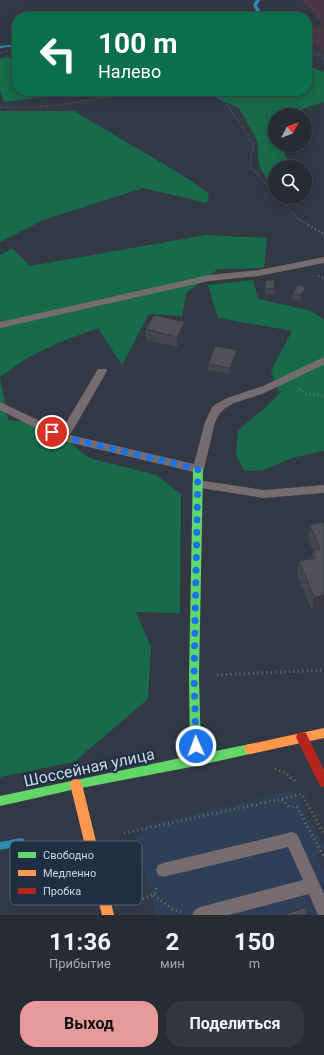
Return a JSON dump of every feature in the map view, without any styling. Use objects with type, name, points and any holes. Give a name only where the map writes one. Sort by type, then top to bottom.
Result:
[{"type":"street","points":[[196,761],[194,676],[198,469]]},
{"type":"street","name":"Шоссейная улица","points":[[0,801],[324,733]]},
{"type":"street","points":[[302,737],[324,782]]},
{"type":"street","points":[[76,784],[90,841]]},
{"type":"street","points":[[106,905],[108,915]]},
{"type":"lane","points":[[0,325],[209,278],[259,273],[324,260]]},
{"type":"lane","points":[[0,406],[63,437],[198,469],[212,418],[217,410],[226,403],[256,393],[288,379],[324,360]]},
{"type":"lane","points":[[63,437],[102,372]]},
{"type":"lane","points":[[198,484],[264,494],[324,488]]},
{"type":"lane","points":[[163,870],[292,839],[324,911]]},
{"type":"lane","points":[[200,915],[313,885]]},
{"type":"path","points":[[312,49],[324,57]]},
{"type":"path","points":[[0,53],[12,51]]},
{"type":"path","points":[[312,56],[321,55]]},
{"type":"path","points":[[0,107],[16,109],[65,104],[109,96]]},
{"type":"path","points":[[216,96],[226,103],[253,144],[250,166],[268,186]]},
{"type":"path","points":[[284,204],[297,218],[324,234]]},
{"type":"path","points":[[288,379],[305,394],[324,396]]},
{"type":"path","points":[[194,676],[324,670]]},
{"type":"path","points":[[292,776],[324,834]]},
{"type":"path","points":[[124,834],[302,794]]},
{"type":"path","points":[[282,798],[289,807],[297,807],[324,857]]},
{"type":"path","points":[[154,895],[163,870]]},
{"type":"path","points":[[142,899],[154,895]]},
{"type":"path","points":[[154,895],[172,909],[184,913]]},
{"type":"shaded area","points":[[302,0],[324,0],[324,25]]},
{"type":"shaded area","points":[[312,27],[324,27],[324,51],[312,43]]},
{"type":"shaded area","points":[[294,790],[324,845],[324,851],[316,856],[324,871],[324,915],[156,915],[142,865],[142,841],[135,840],[146,825]]},
{"type":"green space","points":[[12,57],[12,96],[43,97],[4,102],[0,90],[0,58]]},
{"type":"green space","points":[[312,68],[324,72],[324,102],[306,108],[268,108],[268,152],[286,152],[284,154],[288,160],[268,160],[268,181],[259,165],[257,140],[239,108],[213,96],[312,96]]},
{"type":"green space","points":[[0,111],[74,111],[177,172],[209,193],[207,203],[143,188],[43,220],[0,242]]},
{"type":"green space","points":[[206,235],[267,238],[264,268],[218,269],[186,293],[182,316],[149,314],[122,365],[98,328],[58,343],[29,357],[0,377],[0,255],[12,248],[30,266]]},
{"type":"green space","points":[[253,280],[258,299],[312,311],[324,320],[324,451],[291,458],[264,470],[245,471],[236,455],[238,430],[266,407],[280,393],[271,371],[292,331],[218,318],[208,285]]},
{"type":"green space","points":[[0,377],[8,420],[39,423],[68,441],[89,458],[156,475],[181,494],[180,613],[136,612],[151,647],[148,699],[74,762],[0,777]]},
{"type":"building","points":[[265,280],[274,280],[274,289],[265,288]]},
{"type":"building","points":[[298,285],[306,287],[301,295],[293,293]]},
{"type":"building","points":[[154,315],[185,322],[177,337],[146,329]]},
{"type":"building","points":[[215,346],[237,350],[230,368],[208,364]]},
{"type":"building","points":[[324,522],[324,595],[314,597],[299,561],[315,558],[313,550],[320,549],[310,525]]},
{"type":"building","points":[[305,908],[307,915],[280,915]]},
{"type":"waterway","points":[[258,0],[255,5],[258,12]]},
{"type":"waterway","points":[[0,47],[12,46]]},
{"type":"waterway","points":[[0,846],[10,844]]},
{"type":"traffic: fast","points":[[196,761],[194,676],[198,469]]},
{"type":"traffic: fast","points":[[0,801],[250,749]]},
{"type":"traffic: slow","points":[[250,749],[324,733]]},
{"type":"traffic: slow","points":[[76,784],[90,841]]},
{"type":"traffic: slow","points":[[106,905],[108,915]]},
{"type":"traffic: jam","points":[[302,737],[324,782]]},
{"type":"route","points":[[52,432],[63,437],[198,469],[194,676],[196,746]]}]
